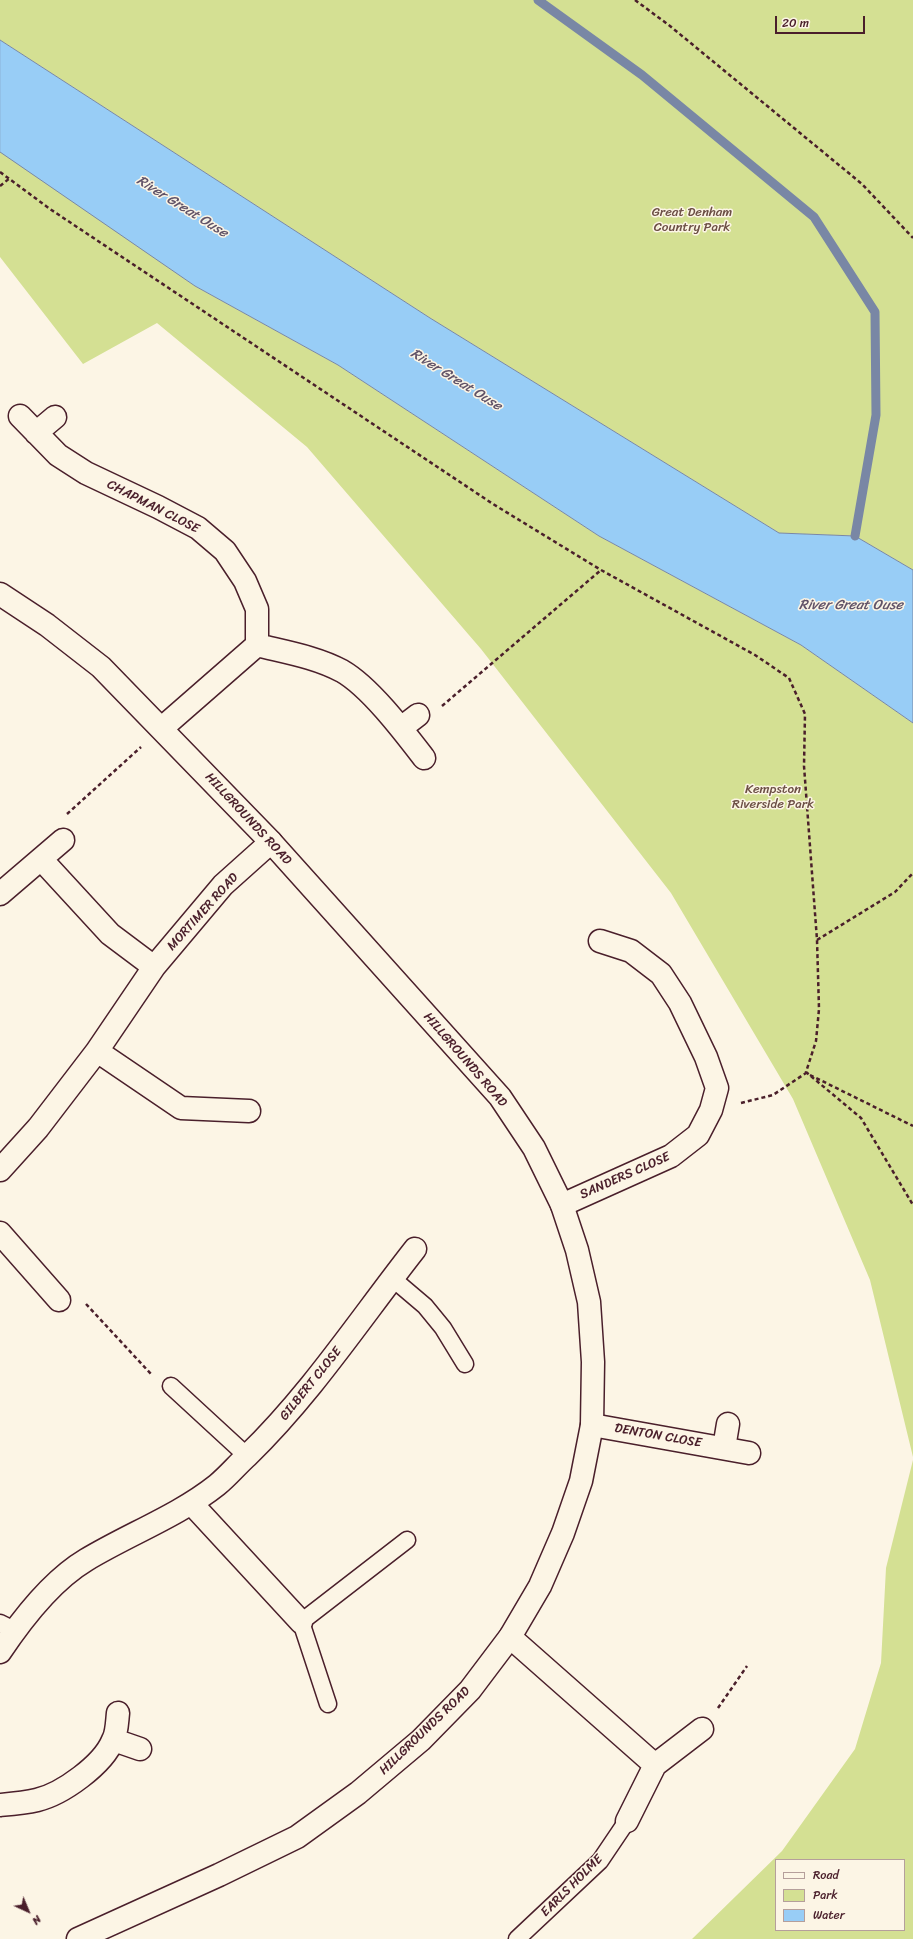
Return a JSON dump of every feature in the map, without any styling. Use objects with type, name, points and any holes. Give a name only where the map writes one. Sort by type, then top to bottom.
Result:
[{"type":"street","name":"CHAPMAN CLOSE","points":[[20,416],[58,455],[86,473],[158,506],[198,528],[225,551],[245,581],[257,609],[257,645]]},
{"type":"street","points":[[36,433],[55,417]]},
{"type":"street","name":"HILLGROUNDS ROAD","points":[[0,594],[47,624],[101,667],[162,728],[271,842],[500,1097],[534,1148],[562,1205],[577,1250],[590,1302],[593,1362],[592,1425],[581,1481],[563,1534],[540,1586],[510,1637],[470,1690],[420,1740],[358,1793],[297,1837],[219,1875],[78,1939]]},
{"type":"street","points":[[162,728],[257,645],[309,658],[342,672],[410,721],[424,758]]},
{"type":"street","points":[[0,894],[63,840]]},
{"type":"street","name":"MORTIMER ROAD","points":[[0,1170],[38,1128],[97,1051],[154,967],[223,885],[271,842]]},
{"type":"street","points":[[41,859],[110,934],[154,967]]},
{"type":"street","name":"SANDERS CLOSE","points":[[562,1205],[671,1156],[698,1135],[711,1110],[717,1088],[706,1057],[680,1003],[661,974],[631,951],[600,941]]},
{"type":"street","points":[[97,1051],[181,1108],[249,1110]]},
{"type":"street","points":[[0,1233],[59,1300]]},
{"type":"street","name":"GILBERT CLOSE","points":[[0,1652],[7,1627],[84,1561],[141,1528],[192,1504],[218,1484],[276,1428],[325,1370],[415,1249]]},
{"type":"street","points":[[724,1448],[728,1424]]},
{"type":"street","name":"DENTON CLOSE","points":[[592,1425],[749,1453]]},
{"type":"street","points":[[192,1504],[301,1622]]},
{"type":"street","points":[[510,1637],[655,1765]]},
{"type":"street","points":[[0,1805],[38,1800],[65,1788],[88,1771],[102,1757],[114,1740],[118,1713]]},
{"type":"street","name":"EARLS HOLME","points":[[627,1821],[655,1765],[702,1729]]},
{"type":"street","points":[[114,1740],[140,1749]]},
{"type":"lane","points":[[392,1278],[425,1306],[438,1322],[465,1364]]},
{"type":"lane","points":[[171,1386],[247,1456]]},
{"type":"lane","points":[[328,1704],[301,1622],[407,1540]]},
{"type":"lane","name":"EARLS HOLME","points":[[517,1939],[600,1861],[627,1821]]},
{"type":"path","points":[[635,0],[670,26],[862,184],[913,238]]},
{"type":"path","points":[[0,172],[50,209],[493,504],[602,570],[755,655],[790,678],[805,714],[804,766],[817,940],[819,1009],[816,1041],[806,1072],[773,1095],[711,1110]]},
{"type":"path","points":[[0,186],[10,178]]},
{"type":"path","points":[[410,721],[433,714],[602,570]]},
{"type":"path","points":[[63,840],[64,816],[162,728]]},
{"type":"path","points":[[817,940],[895,892],[913,873]]},
{"type":"path","points":[[806,1072],[913,1126]]},
{"type":"path","points":[[806,1072],[861,1118],[913,1205]]},
{"type":"path","points":[[59,1300],[83,1301],[157,1381],[171,1386]]},
{"type":"path","points":[[702,1729],[730,1694],[747,1666]]},
{"type":"green space","name":"Great Denham Country Park","points":[[0,0],[913,0],[913,570],[855,536],[779,533],[430,318],[0,40]]},
{"type":"green space","name":"Kempston Riverside Park","points":[[0,149],[195,286],[338,365],[599,536],[801,645],[913,723],[913,1457],[870,1280],[793,1099],[671,893],[481,649],[307,447],[157,323],[83,364],[0,257]]},
{"type":"green space","points":[[913,1460],[913,1939],[692,1939],[782,1851],[855,1749],[881,1663],[886,1568]]},
{"type":"water","name":"River Great Ouse","points":[[0,40],[430,318],[779,533],[855,536],[913,570],[913,723],[801,645],[599,536],[338,365],[195,286],[0,152]]},
{"type":"waterway","points":[[538,0],[642,75],[814,217],[875,312],[876,415],[855,536]]}]
